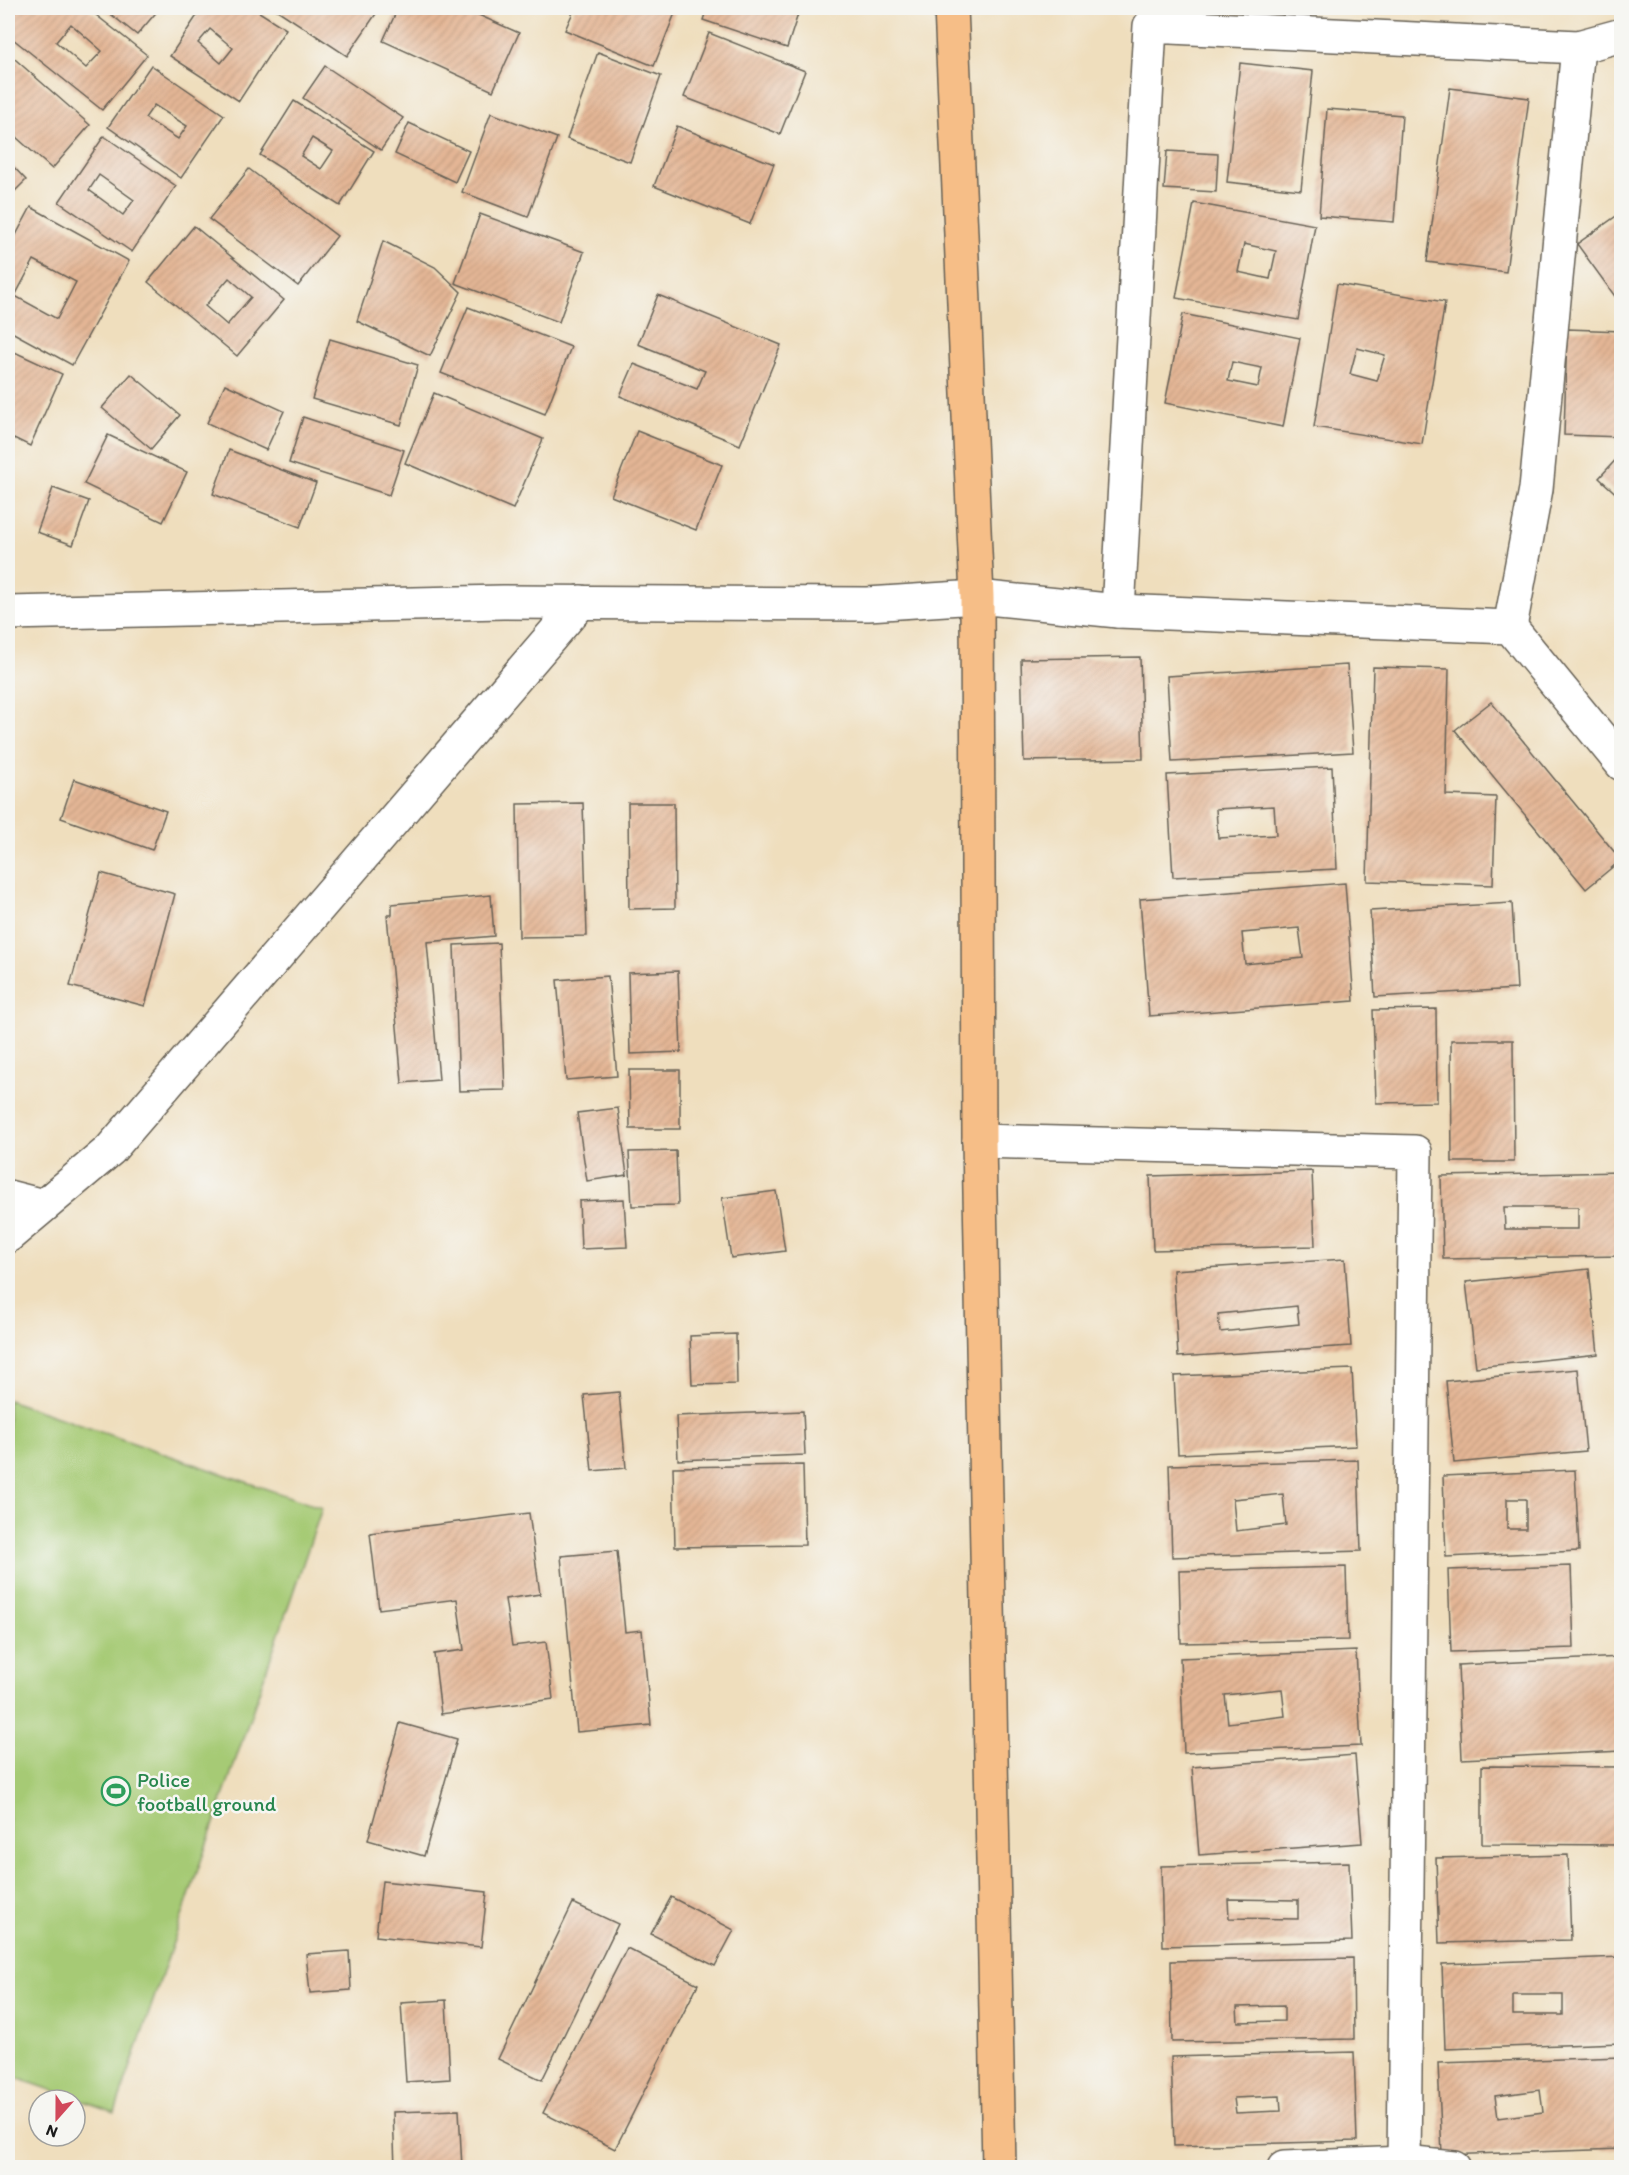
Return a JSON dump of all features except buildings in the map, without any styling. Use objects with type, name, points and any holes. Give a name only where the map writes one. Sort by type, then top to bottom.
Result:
[{"type":"highway","points":[[951,8],[976,597],[979,1141],[999,2168]]},
{"type":"street","points":[[1118,611],[1150,26],[1578,47],[1622,35]]},
{"type":"street","points":[[1510,627],[1536,489],[1578,47]]},
{"type":"street","points":[[8,613],[581,602],[868,604],[976,597],[1118,611],[1510,627],[1622,764]]},
{"type":"street","points":[[8,1236],[110,1150],[581,602]]},
{"type":"street","points":[[979,1141],[1415,1152],[1404,2163]]},
{"type":"street","points":[[8,1197],[43,1206]]},
{"type":"street","points":[[1284,2168],[1404,2163],[1454,2168]]},
{"type":"green space","name":"Police football ground","points":[[8,1400],[322,1508],[115,2112],[87,2102],[87,2088],[46,2088],[8,2075]]},
{"type":"place","name":"Police football ground","points":[[116,1791]]}]
